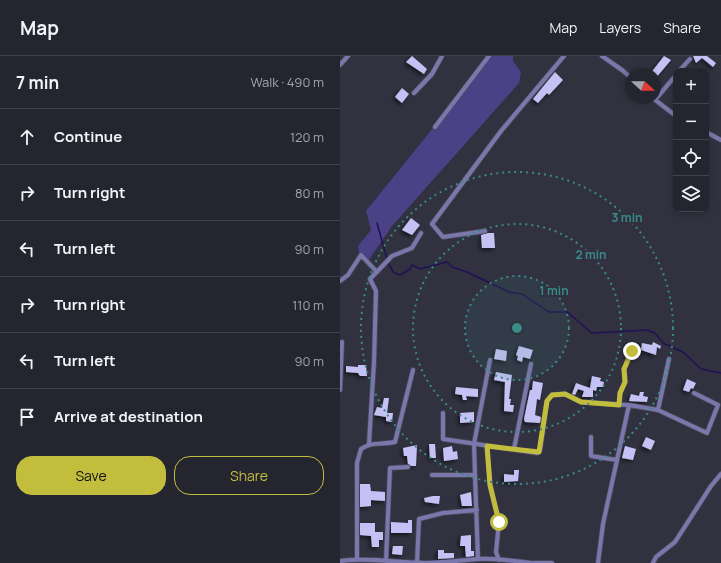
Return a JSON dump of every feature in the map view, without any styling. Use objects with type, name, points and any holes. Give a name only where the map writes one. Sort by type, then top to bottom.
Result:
[{"type":"street","points":[[340,65],[348,56]]},
{"type":"street","points":[[414,93],[432,74],[442,56]]},
{"type":"street","points":[[435,127],[489,56]]},
{"type":"street","points":[[485,231],[443,237],[432,224],[501,131],[564,56]]},
{"type":"street","points":[[602,56],[625,73]]},
{"type":"street","points":[[682,68],[690,59]]},
{"type":"street","points":[[661,91],[673,78]]},
{"type":"street","points":[[660,104],[673,114]]},
{"type":"street","points":[[709,134],[721,140]]},
{"type":"street","points":[[369,444],[374,362],[376,291],[370,279],[392,256],[412,248],[421,233]]},
{"type":"street","points":[[340,281],[348,275],[361,255],[377,272]]},
{"type":"street","points":[[340,390],[342,342]]},
{"type":"street","points":[[619,405],[620,393],[625,382],[624,369],[632,351]]},
{"type":"street","points":[[658,410],[669,359]]},
{"type":"street","points":[[478,559],[474,444],[490,360]]},
{"type":"street","points":[[514,449],[531,364]]},
{"type":"street","points":[[357,559],[357,464],[361,449],[369,444],[383,445],[395,442],[413,370]]},
{"type":"street","points":[[442,413],[443,439],[539,452],[549,396],[565,394],[581,402],[629,405],[658,410],[707,433],[718,405],[694,392]]},
{"type":"street","points":[[598,563],[603,524],[629,405]]},
{"type":"street","points":[[591,437],[592,456],[617,460]]},
{"type":"street","points":[[487,446],[490,485],[499,522],[496,552],[499,560]]},
{"type":"street","points":[[386,561],[390,468],[408,467]]},
{"type":"street","points":[[653,563],[656,558],[675,542],[710,486],[721,474]]},
{"type":"street","points":[[432,475],[475,475]]},
{"type":"street","points":[[416,563],[420,519],[443,513],[477,510]]},
{"type":"street","points":[[340,561],[357,559],[374,562],[386,561],[416,563],[466,562],[478,559],[552,563]]},
{"type":"shaded area","points":[[491,56],[513,56],[513,61],[521,72],[519,83],[392,226],[368,261],[359,253],[358,246],[371,230],[366,211]]},
{"type":"building","points":[[412,56],[427,69],[424,74],[406,62]]},
{"type":"building","points":[[664,56],[671,60],[661,72],[661,68],[655,68]]},
{"type":"building","points":[[693,56],[707,56],[716,63],[713,67],[702,58],[696,63]]},
{"type":"building","points":[[555,72],[563,80],[549,95],[547,93],[538,103],[533,99]]},
{"type":"building","points":[[402,88],[409,94],[402,103],[395,97]]},
{"type":"building","points":[[411,218],[420,225],[412,235],[402,230]]},
{"type":"building","points":[[494,233],[495,248],[482,248],[481,235]]},
{"type":"building","points":[[653,342],[661,346],[660,349],[657,347],[656,355],[641,350],[642,343],[652,345]]},
{"type":"building","points":[[519,346],[533,350],[530,359],[523,357],[522,362],[517,360],[518,356],[516,355]]},
{"type":"building","points":[[496,349],[507,351],[506,361],[494,359]]},
{"type":"building","points":[[358,365],[366,365],[367,376],[360,376],[358,373],[346,372],[346,366],[358,367]]},
{"type":"building","points":[[496,372],[512,375],[509,399],[511,399],[510,405],[514,405],[513,412],[504,411],[505,382],[494,380]]},
{"type":"building","points":[[592,376],[601,378],[600,381],[604,382],[603,387],[597,387],[596,391],[593,390],[593,397],[582,397],[584,391],[578,389],[575,395],[572,394],[576,383],[590,388]]},
{"type":"building","points":[[687,379],[696,383],[693,389],[691,388],[689,392],[683,390]]},
{"type":"building","points":[[533,381],[543,383],[540,400],[537,399],[535,415],[541,417],[540,423],[525,422],[524,419]]},
{"type":"building","points":[[456,387],[478,389],[478,397],[466,396],[467,400],[463,400],[462,395],[455,394]]},
{"type":"building","points":[[640,392],[644,392],[643,396],[648,397],[647,402],[629,401],[631,394],[639,396]]},
{"type":"building","points":[[384,398],[389,398],[387,413],[393,413],[392,422],[386,421],[386,417],[374,415],[377,407],[382,408]]},
{"type":"building","points":[[474,412],[474,422],[460,423],[460,413]]},
{"type":"building","points":[[646,437],[655,441],[651,450],[642,446]]},
{"type":"building","points":[[429,444],[435,444],[436,458],[430,458]]},
{"type":"building","points":[[417,445],[416,466],[411,466],[408,464],[407,456],[404,456],[403,448]]},
{"type":"building","points":[[452,446],[453,452],[457,451],[458,459],[444,461],[443,448]]},
{"type":"building","points":[[625,446],[636,449],[633,460],[622,458]]},
{"type":"building","points":[[514,470],[519,470],[518,481],[504,482],[504,474],[514,475]]},
{"type":"building","points":[[360,484],[370,484],[371,491],[385,492],[385,501],[371,500],[371,506],[360,507]]},
{"type":"building","points":[[471,492],[472,506],[462,506],[460,495]]},
{"type":"building","points":[[440,496],[439,504],[425,502],[424,498]]},
{"type":"building","points":[[408,520],[412,520],[412,533],[391,533],[391,522],[408,523]]},
{"type":"building","points":[[360,523],[375,523],[375,532],[383,532],[383,540],[379,540],[379,547],[372,547],[371,536],[360,535]]},
{"type":"building","points":[[471,535],[471,551],[474,551],[474,556],[466,557],[465,546],[460,546],[461,536]]},
{"type":"building","points":[[393,546],[403,546],[402,555],[392,554]]},
{"type":"building","points":[[438,550],[444,550],[444,553],[454,553],[454,558],[438,559]]},
{"type":"waterway","points":[[377,223],[387,259]]},
{"type":"waterway","points":[[388,263],[394,273],[400,275],[410,269],[412,265],[420,269],[447,262],[452,267],[467,272],[509,292],[522,294],[549,312],[567,312],[592,333],[647,330],[655,333],[663,343],[683,352],[701,369],[721,373]]},
{"type":"route","points":[[499,522],[490,485],[487,446],[537,453],[539,452],[547,401],[549,396],[552,395],[565,394],[581,402],[619,405],[620,393],[625,382],[624,369],[632,351]]}]
